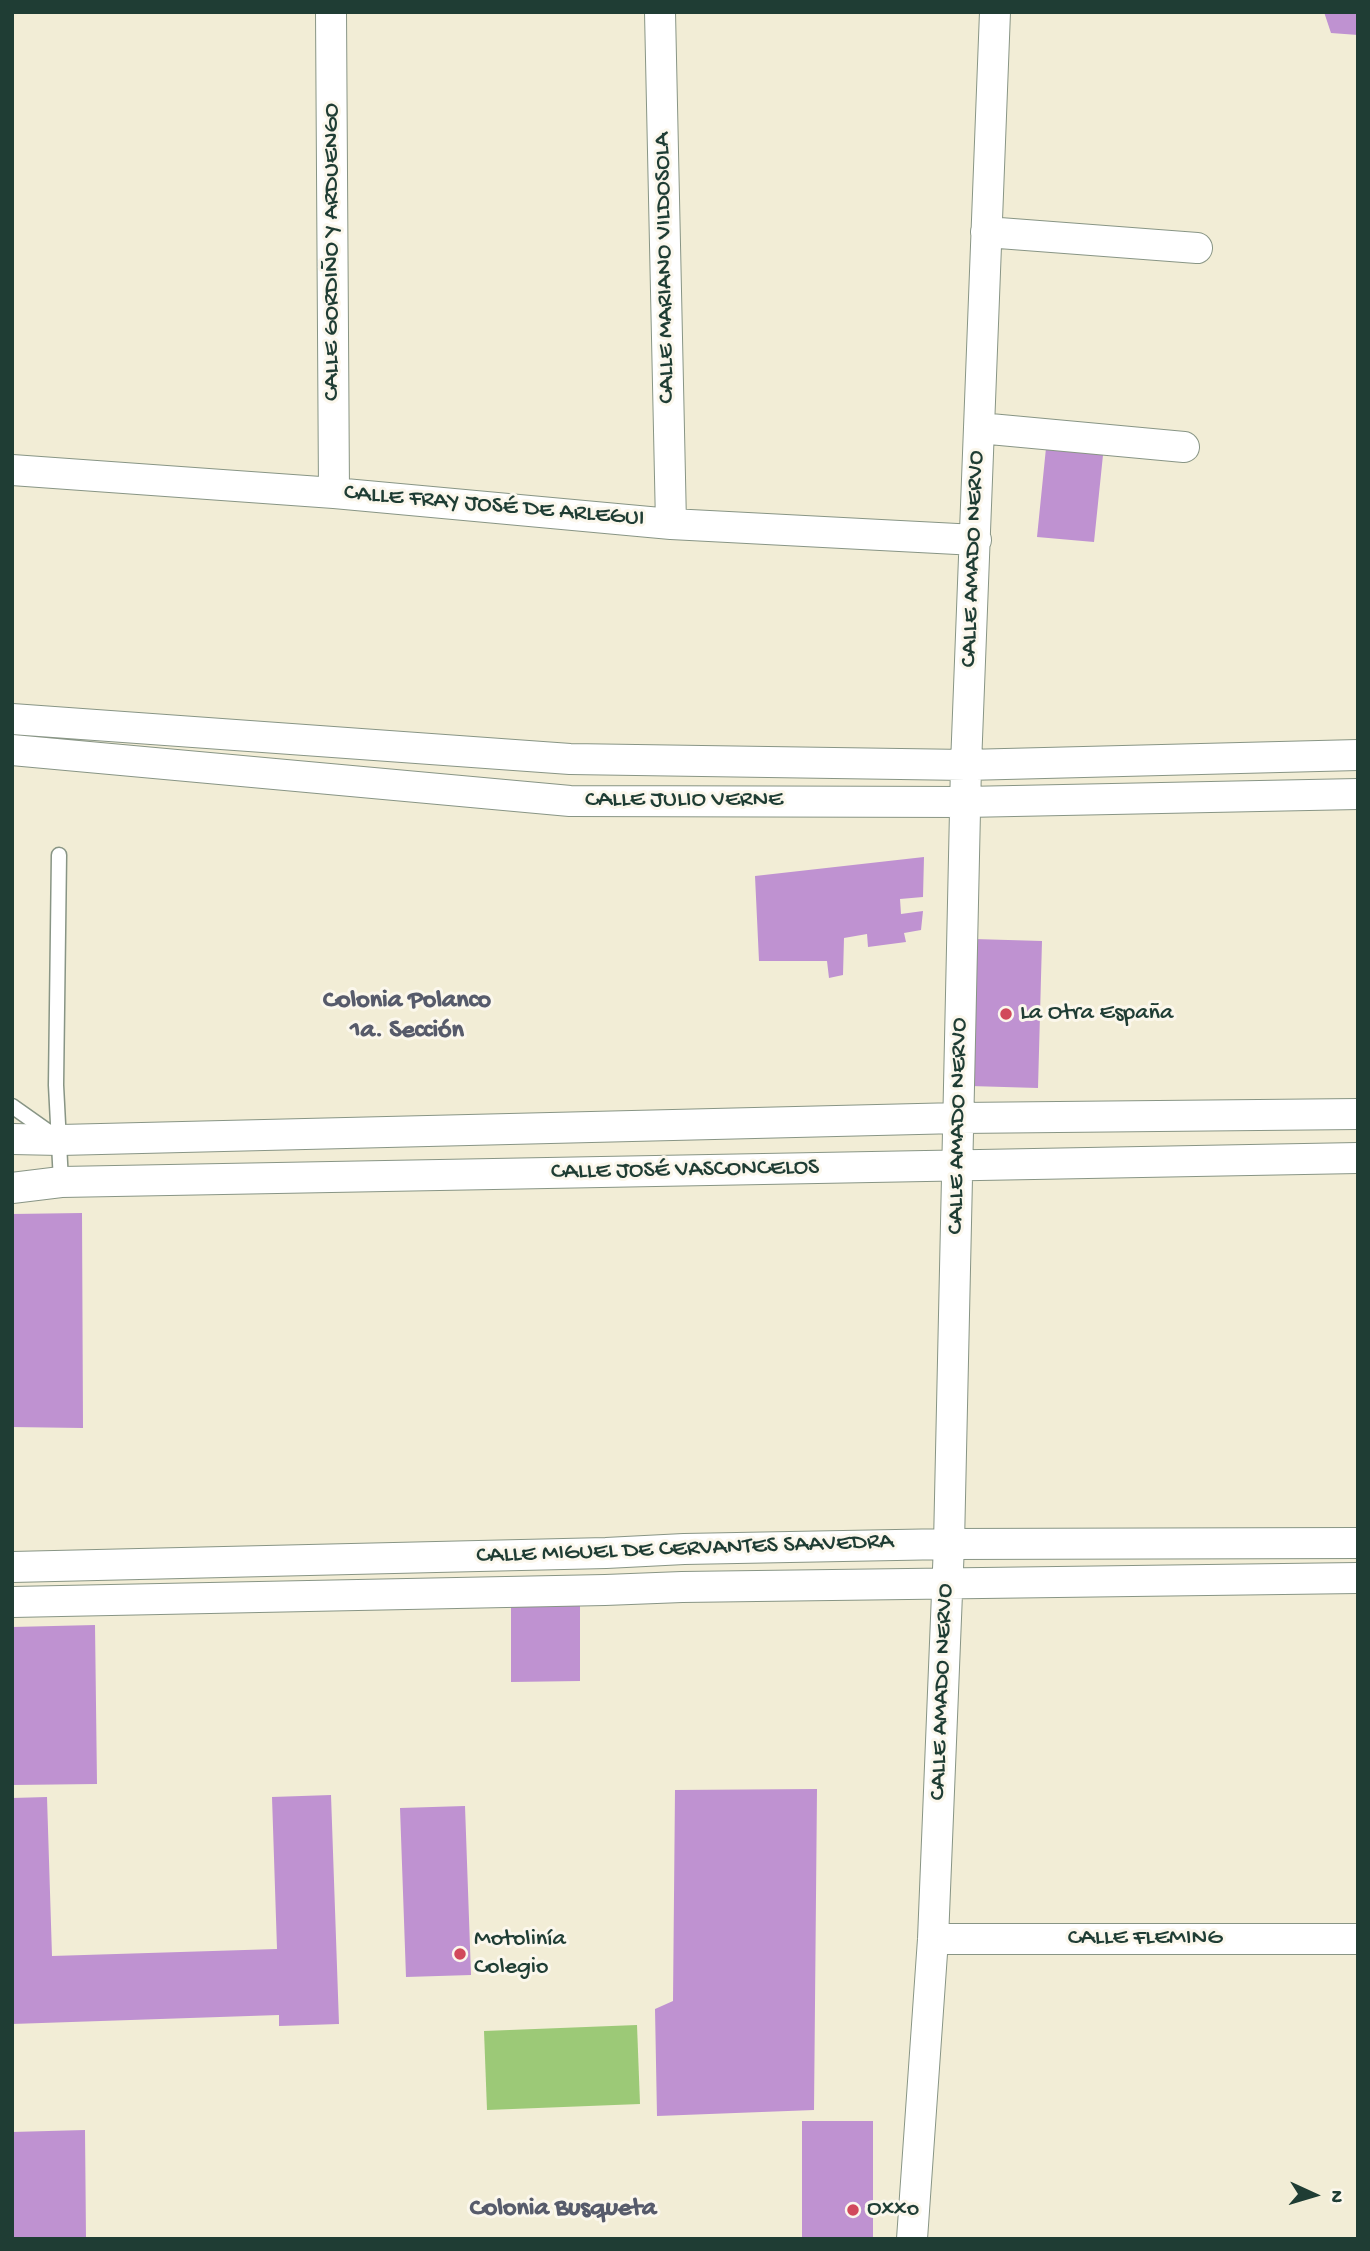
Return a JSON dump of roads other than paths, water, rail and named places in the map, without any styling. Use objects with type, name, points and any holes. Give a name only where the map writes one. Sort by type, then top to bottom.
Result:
[{"type":"street","name":"CALLE GORDIÑO Y ARDUENGO","points":[[331,12],[334,493]]},
{"type":"street","name":"CALLE MARIANO VILDOSOLA","points":[[660,12],[671,524]]},
{"type":"street","name":"CALLE AMADO NERVO","points":[[912,2239],[933,1938],[949,1544],[966,765],[995,12]]},
{"type":"street","points":[[986,232],[1197,248]]},
{"type":"street","points":[[979,428],[1184,447]]},
{"type":"street","name":"CALLE FRAY JOSÉ DE ARLEGUI","points":[[12,470],[334,493],[671,524],[976,540]]},
{"type":"street","name":"CALLE JULIO VERNE","points":[[12,719],[570,759],[966,765],[1358,755]]},
{"type":"street","points":[[273,774],[278,738]]},
{"type":"street","name":"CALLE JULIO VERNE","points":[[12,750],[570,801],[965,802],[1358,794]]},
{"type":"street","points":[[526,797],[529,757]]},
{"type":"street","points":[[1181,760],[1181,797]]},
{"type":"street","points":[[1114,761],[1114,799]]},
{"type":"street","name":"CALLE JOSÉ VASCONCELOS","points":[[12,1139],[959,1118],[1358,1114]]},
{"type":"street","points":[[1214,1161],[1217,1115]]},
{"type":"street","points":[[1034,1117],[1035,1164]]},
{"type":"street","points":[[625,1126],[626,1172]]},
{"type":"street","points":[[307,1177],[311,1134]]},
{"type":"street","name":"CALLE JOSÉ VASCONCELOS","points":[[12,1188],[61,1182],[1358,1158]]},
{"type":"street","points":[[1292,1579],[1293,1543]]},
{"type":"street","name":"CALLE MIGUEL DE CERVANTES SAAVEDRA","points":[[12,1567],[949,1544],[1358,1543]]},
{"type":"street","points":[[1097,1581],[1098,1544]]},
{"type":"street","points":[[1200,1580],[1201,1544]]},
{"type":"street","points":[[682,1587],[684,1549]]},
{"type":"street","points":[[606,1553],[606,1590]]},
{"type":"street","points":[[518,1555],[520,1592]]},
{"type":"street","name":"CALLE MIGUEL DE CERVANTES SAAVEDRA","points":[[12,1602],[682,1587],[1358,1578]]},
{"type":"street","name":"CALLE FLEMING","points":[[933,1938],[1358,1939]]},
{"type":"lane","points":[[59,855],[56,1085],[61,1182]]},
{"type":"lane","points":[[12,1106],[60,1140]]},
{"type":"place","name":"La Otra España","points":[[1006,1014]]},
{"type":"place","name":"Motolinía Colegio","points":[[460,1954]]},
{"type":"place","name":"Oxxo","points":[[853,2210]]},
{"type":"district","name":"Colonia Polanco 1a. Sección","points":[[407,1017]]},
{"type":"district","name":"Colonia Busqueta","points":[[563,2210]]}]
